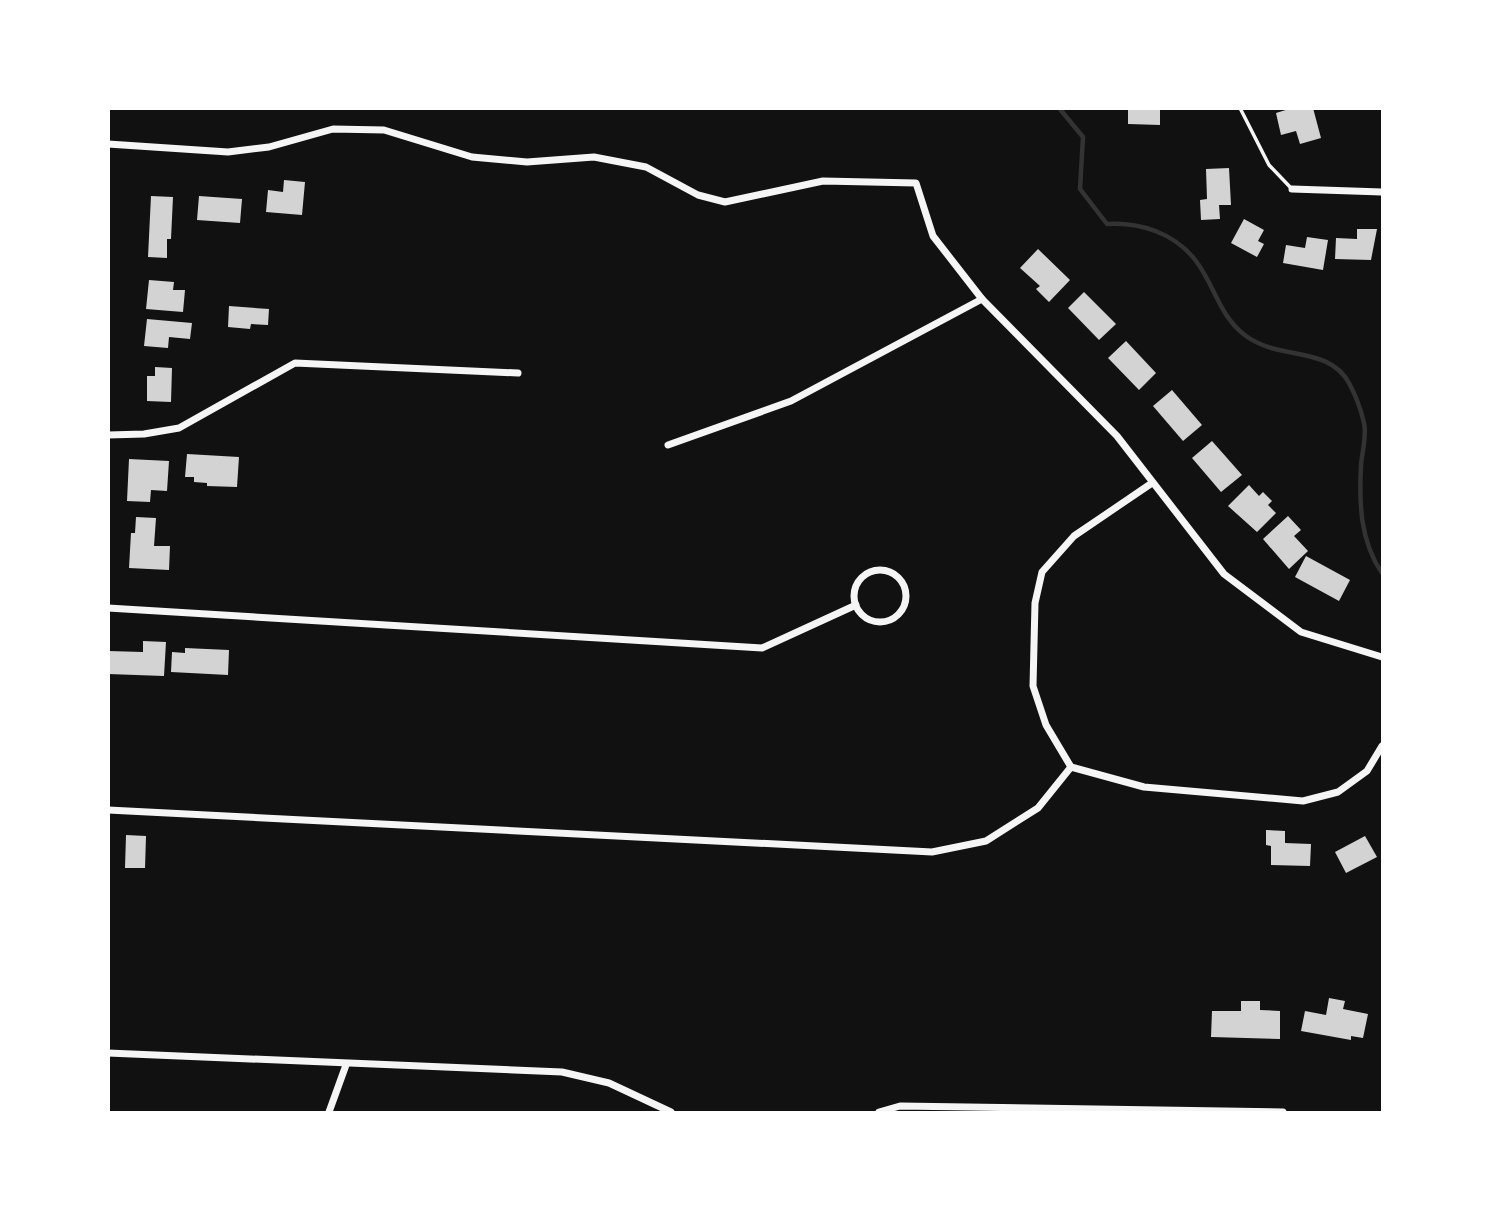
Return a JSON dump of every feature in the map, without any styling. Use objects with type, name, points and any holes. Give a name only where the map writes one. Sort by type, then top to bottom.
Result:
[{"type":"street","points":[[108,144],[228,152],[269,147],[333,130],[384,130],[471,157],[527,162],[594,158],[646,167],[698,195],[725,202],[823,181],[916,183],[933,236],[982,299],[1117,436],[1224,574],[1301,632],[1382,657]]},
{"type":"street","points":[[1292,189],[1382,192]]},
{"type":"street","points":[[668,445],[791,401],[982,299]]},
{"type":"street","points":[[108,435],[144,434],[179,428],[295,363],[518,373]]},
{"type":"street","points":[[1152,483],[1074,536],[1042,572],[1035,603],[1033,686],[1046,725],[1071,767],[1144,787],[1303,801],[1338,792],[1367,771],[1382,746]]},
{"type":"street","points":[[872,571],[890,571],[902,582],[906,599],[899,614],[892,620],[875,622],[867,618],[856,605],[854,597],[859,581],[872,571]]},
{"type":"street","points":[[108,608],[762,649],[856,605]]},
{"type":"street","points":[[108,810],[932,852],[986,841],[1038,808],[1071,767]]},
{"type":"street","points":[[108,1053],[562,1072],[609,1083],[671,1112]]},
{"type":"street","points":[[330,1112],[346,1065]]},
{"type":"street","points":[[879,1112],[899,1109],[1283,1112]]},
{"type":"lane","points":[[1240,108],[1269,165],[1292,189]]},
{"type":"building","points":[[1128,108],[1160,108],[1160,125],[1128,124]]},
{"type":"building","points":[[1292,108],[1313,108],[1321,138],[1300,144],[1296,131],[1281,135],[1276,113]]},
{"type":"building","points":[[1229,168],[1231,205],[1219,205],[1220,219],[1201,220],[1200,200],[1207,199],[1206,169]]},
{"type":"building","points":[[284,180],[305,182],[302,215],[266,212],[268,190],[283,192]]},
{"type":"building","points":[[151,196],[173,197],[171,239],[167,239],[167,258],[148,257]]},
{"type":"building","points":[[199,196],[242,199],[240,223],[197,220]]},
{"type":"building","points":[[1244,219],[1264,230],[1258,241],[1264,244],[1257,257],[1231,243]]},
{"type":"building","points":[[1357,229],[1377,229],[1371,260],[1335,259],[1336,238],[1357,239]]},
{"type":"building","points":[[1307,237],[1328,240],[1323,270],[1283,263],[1286,245],[1305,248]]},
{"type":"building","points":[[1038,249],[1070,280],[1049,302],[1036,289],[1040,286],[1020,268]]},
{"type":"building","points":[[149,280],[174,282],[173,290],[185,290],[183,312],[146,309]]},
{"type":"building","points":[[1084,292],[1116,324],[1099,340],[1068,308]]},
{"type":"building","points":[[229,306],[269,309],[268,325],[251,324],[250,329],[228,327]]},
{"type":"building","points":[[147,319],[192,323],[190,339],[169,337],[168,348],[144,346]]},
{"type":"building","points":[[1126,341],[1156,373],[1139,390],[1108,358]]},
{"type":"building","points":[[155,367],[172,368],[171,402],[147,401],[147,376],[155,376]]},
{"type":"building","points":[[1172,390],[1202,425],[1183,441],[1153,406]]},
{"type":"building","points":[[1212,441],[1242,475],[1221,492],[1192,458]]},
{"type":"building","points":[[187,454],[239,457],[237,487],[207,486],[207,483],[194,482],[194,477],[185,477]]},
{"type":"building","points":[[129,459],[169,461],[167,491],[151,490],[150,502],[127,501]]},
{"type":"building","points":[[1249,485],[1259,496],[1263,492],[1272,501],[1268,505],[1276,513],[1257,532],[1228,506]]},
{"type":"building","points":[[1288,516],[1301,530],[1294,536],[1308,551],[1289,569],[1263,539]]},
{"type":"building","points":[[136,517],[156,518],[154,546],[170,546],[169,570],[129,568],[131,533],[135,533]]},
{"type":"building","points":[[1306,556],[1350,580],[1339,601],[1295,577]]},
{"type":"building","points":[[143,641],[166,642],[164,676],[108,674],[108,651],[143,652]]},
{"type":"building","points":[[185,648],[229,650],[228,675],[171,672],[172,652],[185,653]]},
{"type":"building","points":[[1266,830],[1285,831],[1285,843],[1311,844],[1310,866],[1271,865],[1271,846],[1266,845]]},
{"type":"building","points":[[126,835],[146,836],[145,868],[125,868]]},
{"type":"building","points":[[1365,836],[1377,857],[1346,873],[1335,852]]},
{"type":"building","points":[[1329,998],[1345,1001],[1343,1009],[1368,1014],[1363,1038],[1351,1036],[1351,1040],[1301,1031],[1305,1011],[1326,1015]]},
{"type":"building","points":[[1241,1001],[1260,1001],[1260,1010],[1280,1011],[1280,1039],[1211,1037],[1212,1011],[1241,1011]]},
{"type":"waterway","points":[[1059,108],[1083,137],[1080,189],[1107,224],[1144,227],[1178,243],[1196,261],[1223,310],[1246,336],[1273,349],[1329,363],[1340,371],[1349,383],[1365,428],[1360,479],[1362,521],[1369,548],[1382,573]]}]
